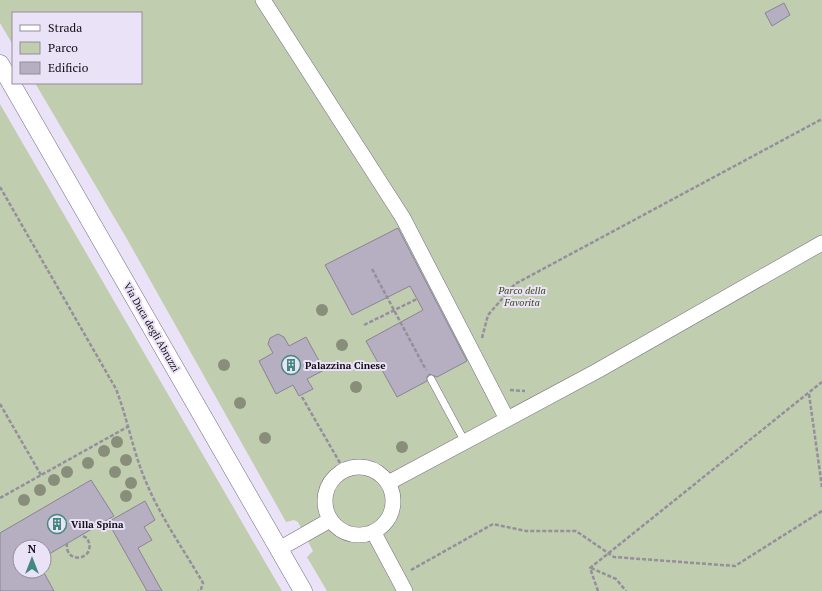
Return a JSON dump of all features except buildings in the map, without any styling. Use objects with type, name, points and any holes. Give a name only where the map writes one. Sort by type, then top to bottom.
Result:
[{"type":"street","points":[[263,0],[403,218],[507,419]]},
{"type":"street","name":"Via Duca degli Abruzzi","points":[[0,64],[303,591]]},
{"type":"street","points":[[388,483],[597,372],[822,243]]},
{"type":"street","points":[[353,467],[373,470],[382,476],[388,483],[393,494],[393,506],[390,517],[383,526],[374,533],[354,536],[345,533],[330,520],[324,502],[326,492],[332,480],[344,470],[353,467]]},
{"type":"street","points":[[279,549],[330,520]]},
{"type":"street","points":[[374,533],[405,591]]},
{"type":"lane","points":[[431,380],[465,442]]},
{"type":"path","points":[[482,339],[488,315],[515,284],[822,119]]},
{"type":"path","points":[[0,187],[116,389],[146,482],[158,508],[203,583],[201,589],[198,591]]},
{"type":"path","points":[[372,269],[431,380]]},
{"type":"path","points":[[364,325],[417,299]]},
{"type":"path","points":[[590,568],[822,382]]},
{"type":"path","points":[[505,390],[528,391]]},
{"type":"path","points":[[808,393],[822,487]]},
{"type":"path","points":[[302,397],[344,470]]},
{"type":"path","points":[[0,404],[42,475]]},
{"type":"path","points":[[0,498],[129,426]]},
{"type":"path","points":[[397,577],[493,524],[526,531],[576,531],[614,557],[735,566],[822,512]]},
{"type":"path","points":[[67,543],[67,549],[73,556],[76,558],[84,557],[88,552],[90,545],[87,538],[81,535]]},
{"type":"path","points":[[590,568],[598,591]]},
{"type":"path","points":[[590,568],[616,579],[626,591]]},
{"type":"green space","name":"Parco della Favorita","points":[[0,0],[822,0],[822,591],[327,591],[307,557],[313,551],[298,522],[294,520],[286,522],[127,239],[36,84],[142,84],[142,12],[12,12],[12,43],[0,23]]},
{"type":"green space","points":[[0,104],[282,591],[0,591]]},
{"type":"place","name":"Palazzina Cinese","points":[[291,365]]},
{"type":"place","name":"Villa Spina","points":[[57,524]]}]
